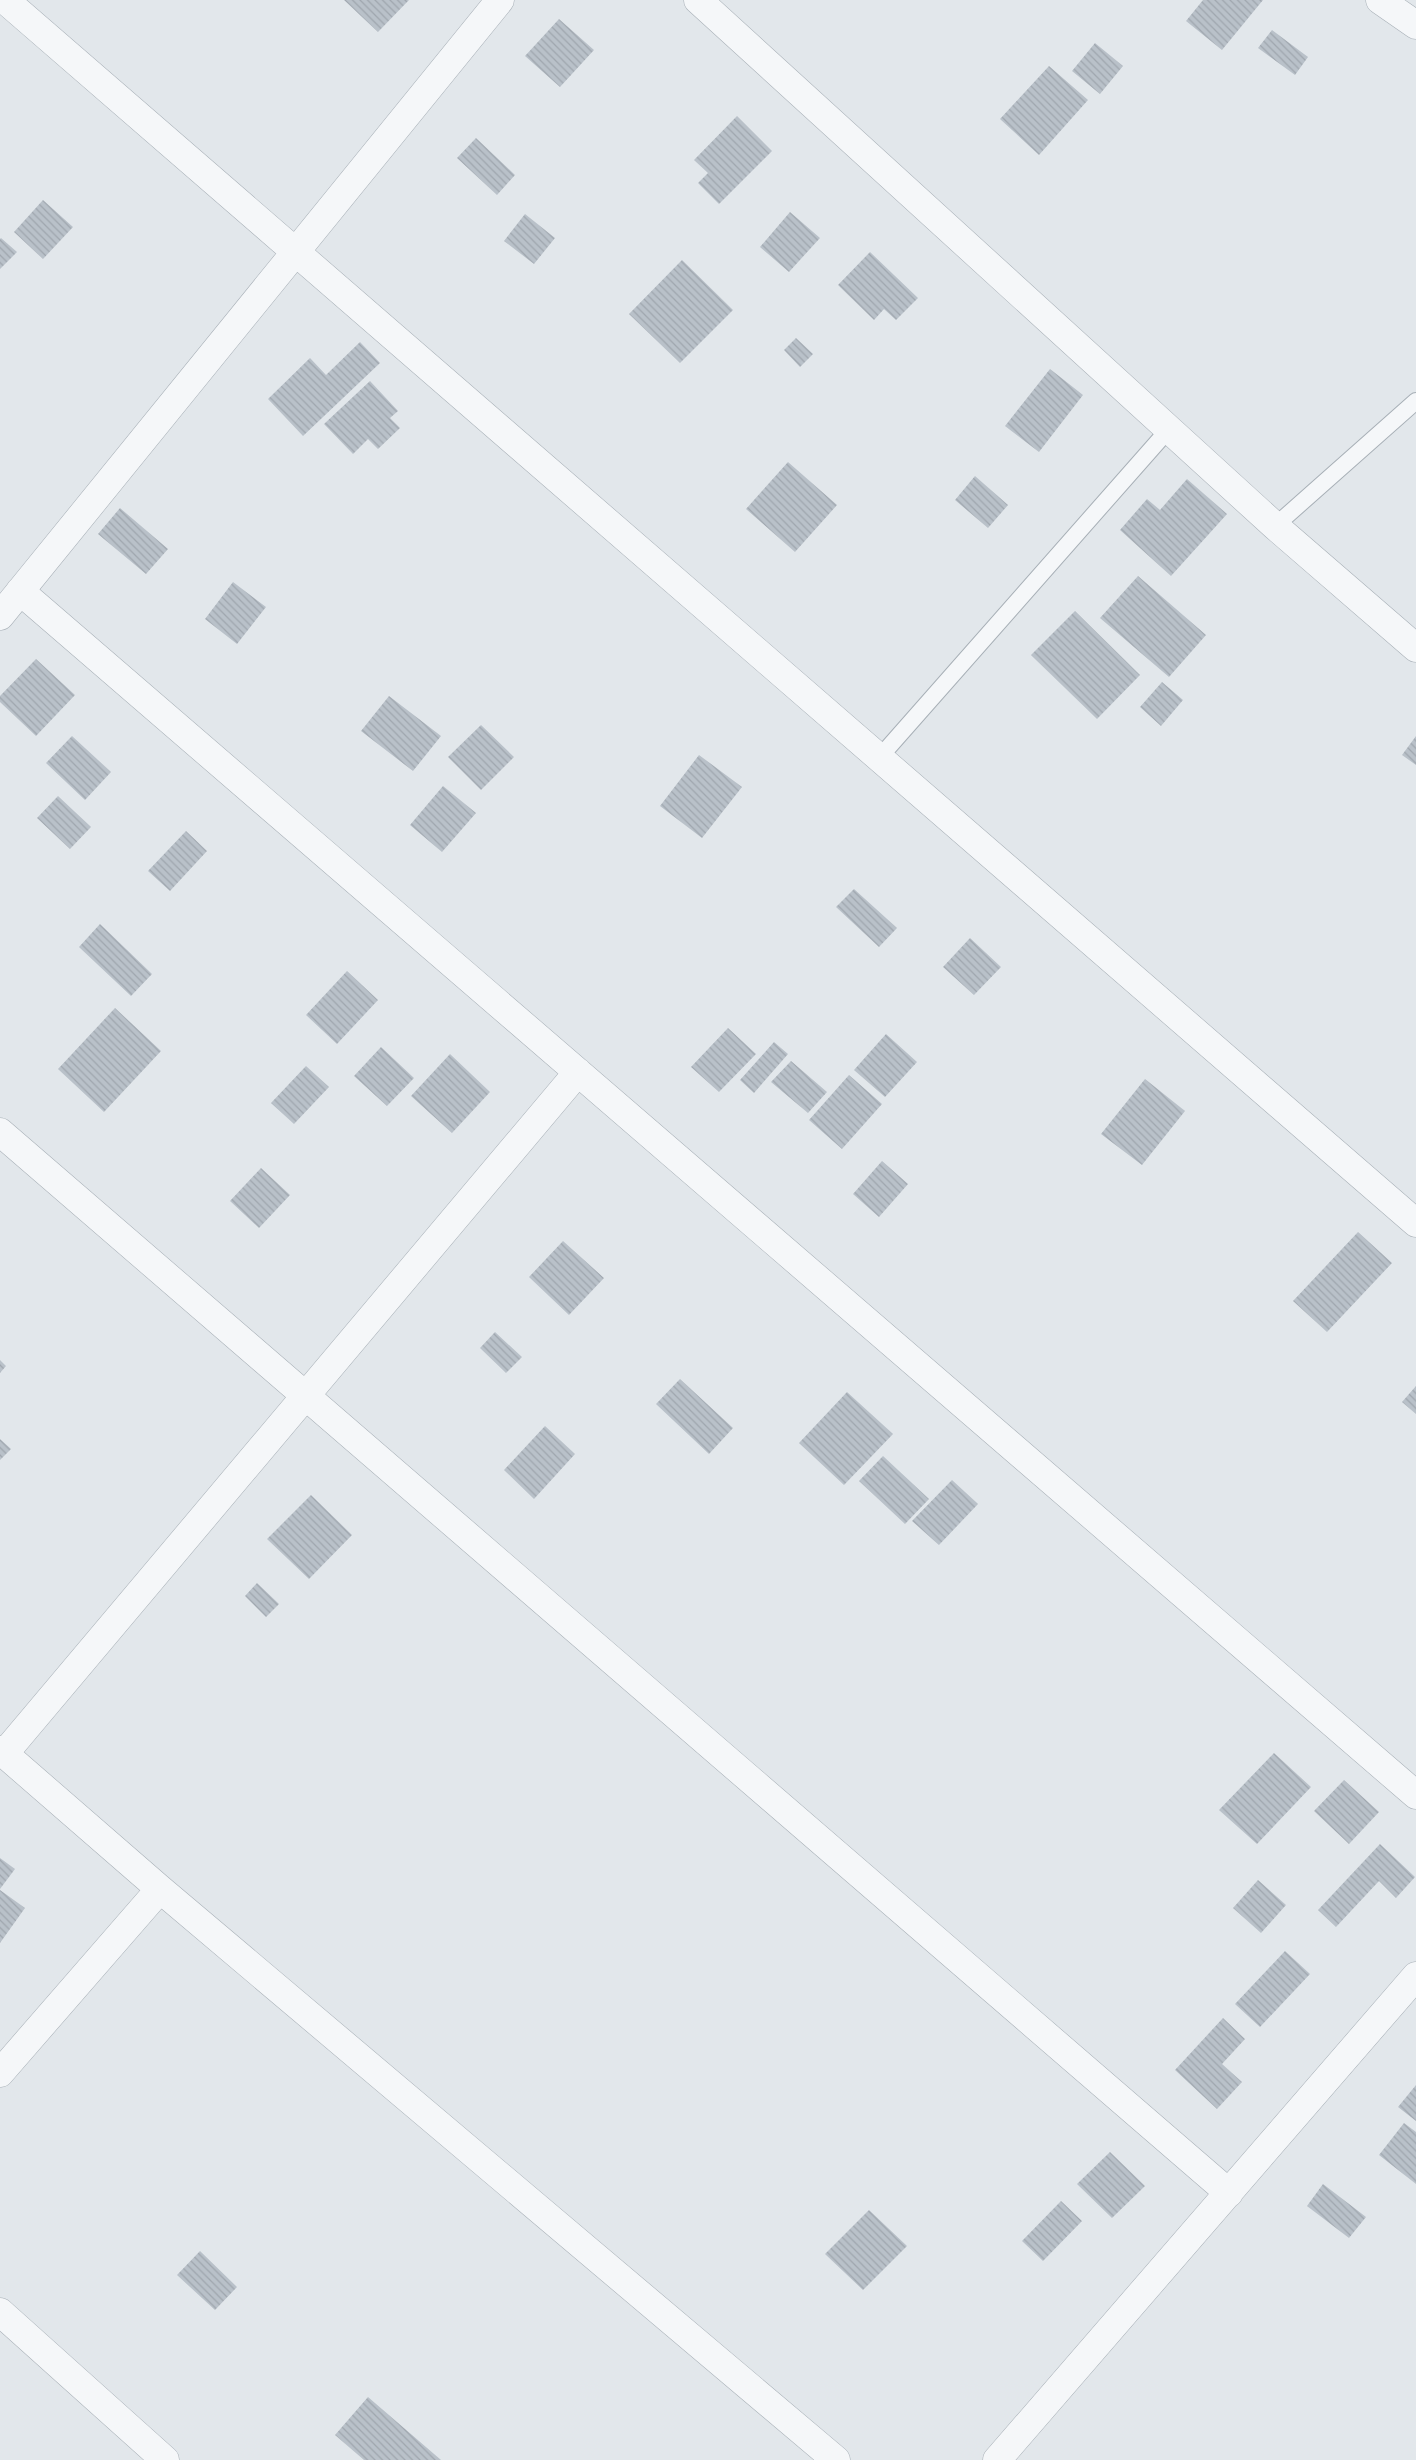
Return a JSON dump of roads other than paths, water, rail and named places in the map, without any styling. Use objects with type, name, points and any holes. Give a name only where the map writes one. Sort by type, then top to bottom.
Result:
[{"type":"street","points":[[4,0],[1416,1223]]},
{"type":"street","points":[[0,616],[500,0]]},
{"type":"street","points":[[698,0],[1275,526],[1416,648]]},
{"type":"street","points":[[1380,0],[1416,24]]},
{"type":"street","points":[[20,591],[1416,1795]]},
{"type":"street","points":[[578,1072],[306,1396],[2,1752],[160,1889],[836,2460]]},
{"type":"street","points":[[0,1132],[1229,2193]]},
{"type":"street","points":[[0,2073],[160,1889]]},
{"type":"street","points":[[997,2460],[1416,1976]]},
{"type":"street","points":[[0,2312],[165,2460]]},
{"type":"lane","points":[[1275,526],[1416,401]]},
{"type":"lane","points":[[879,758],[1168,429]]}]
